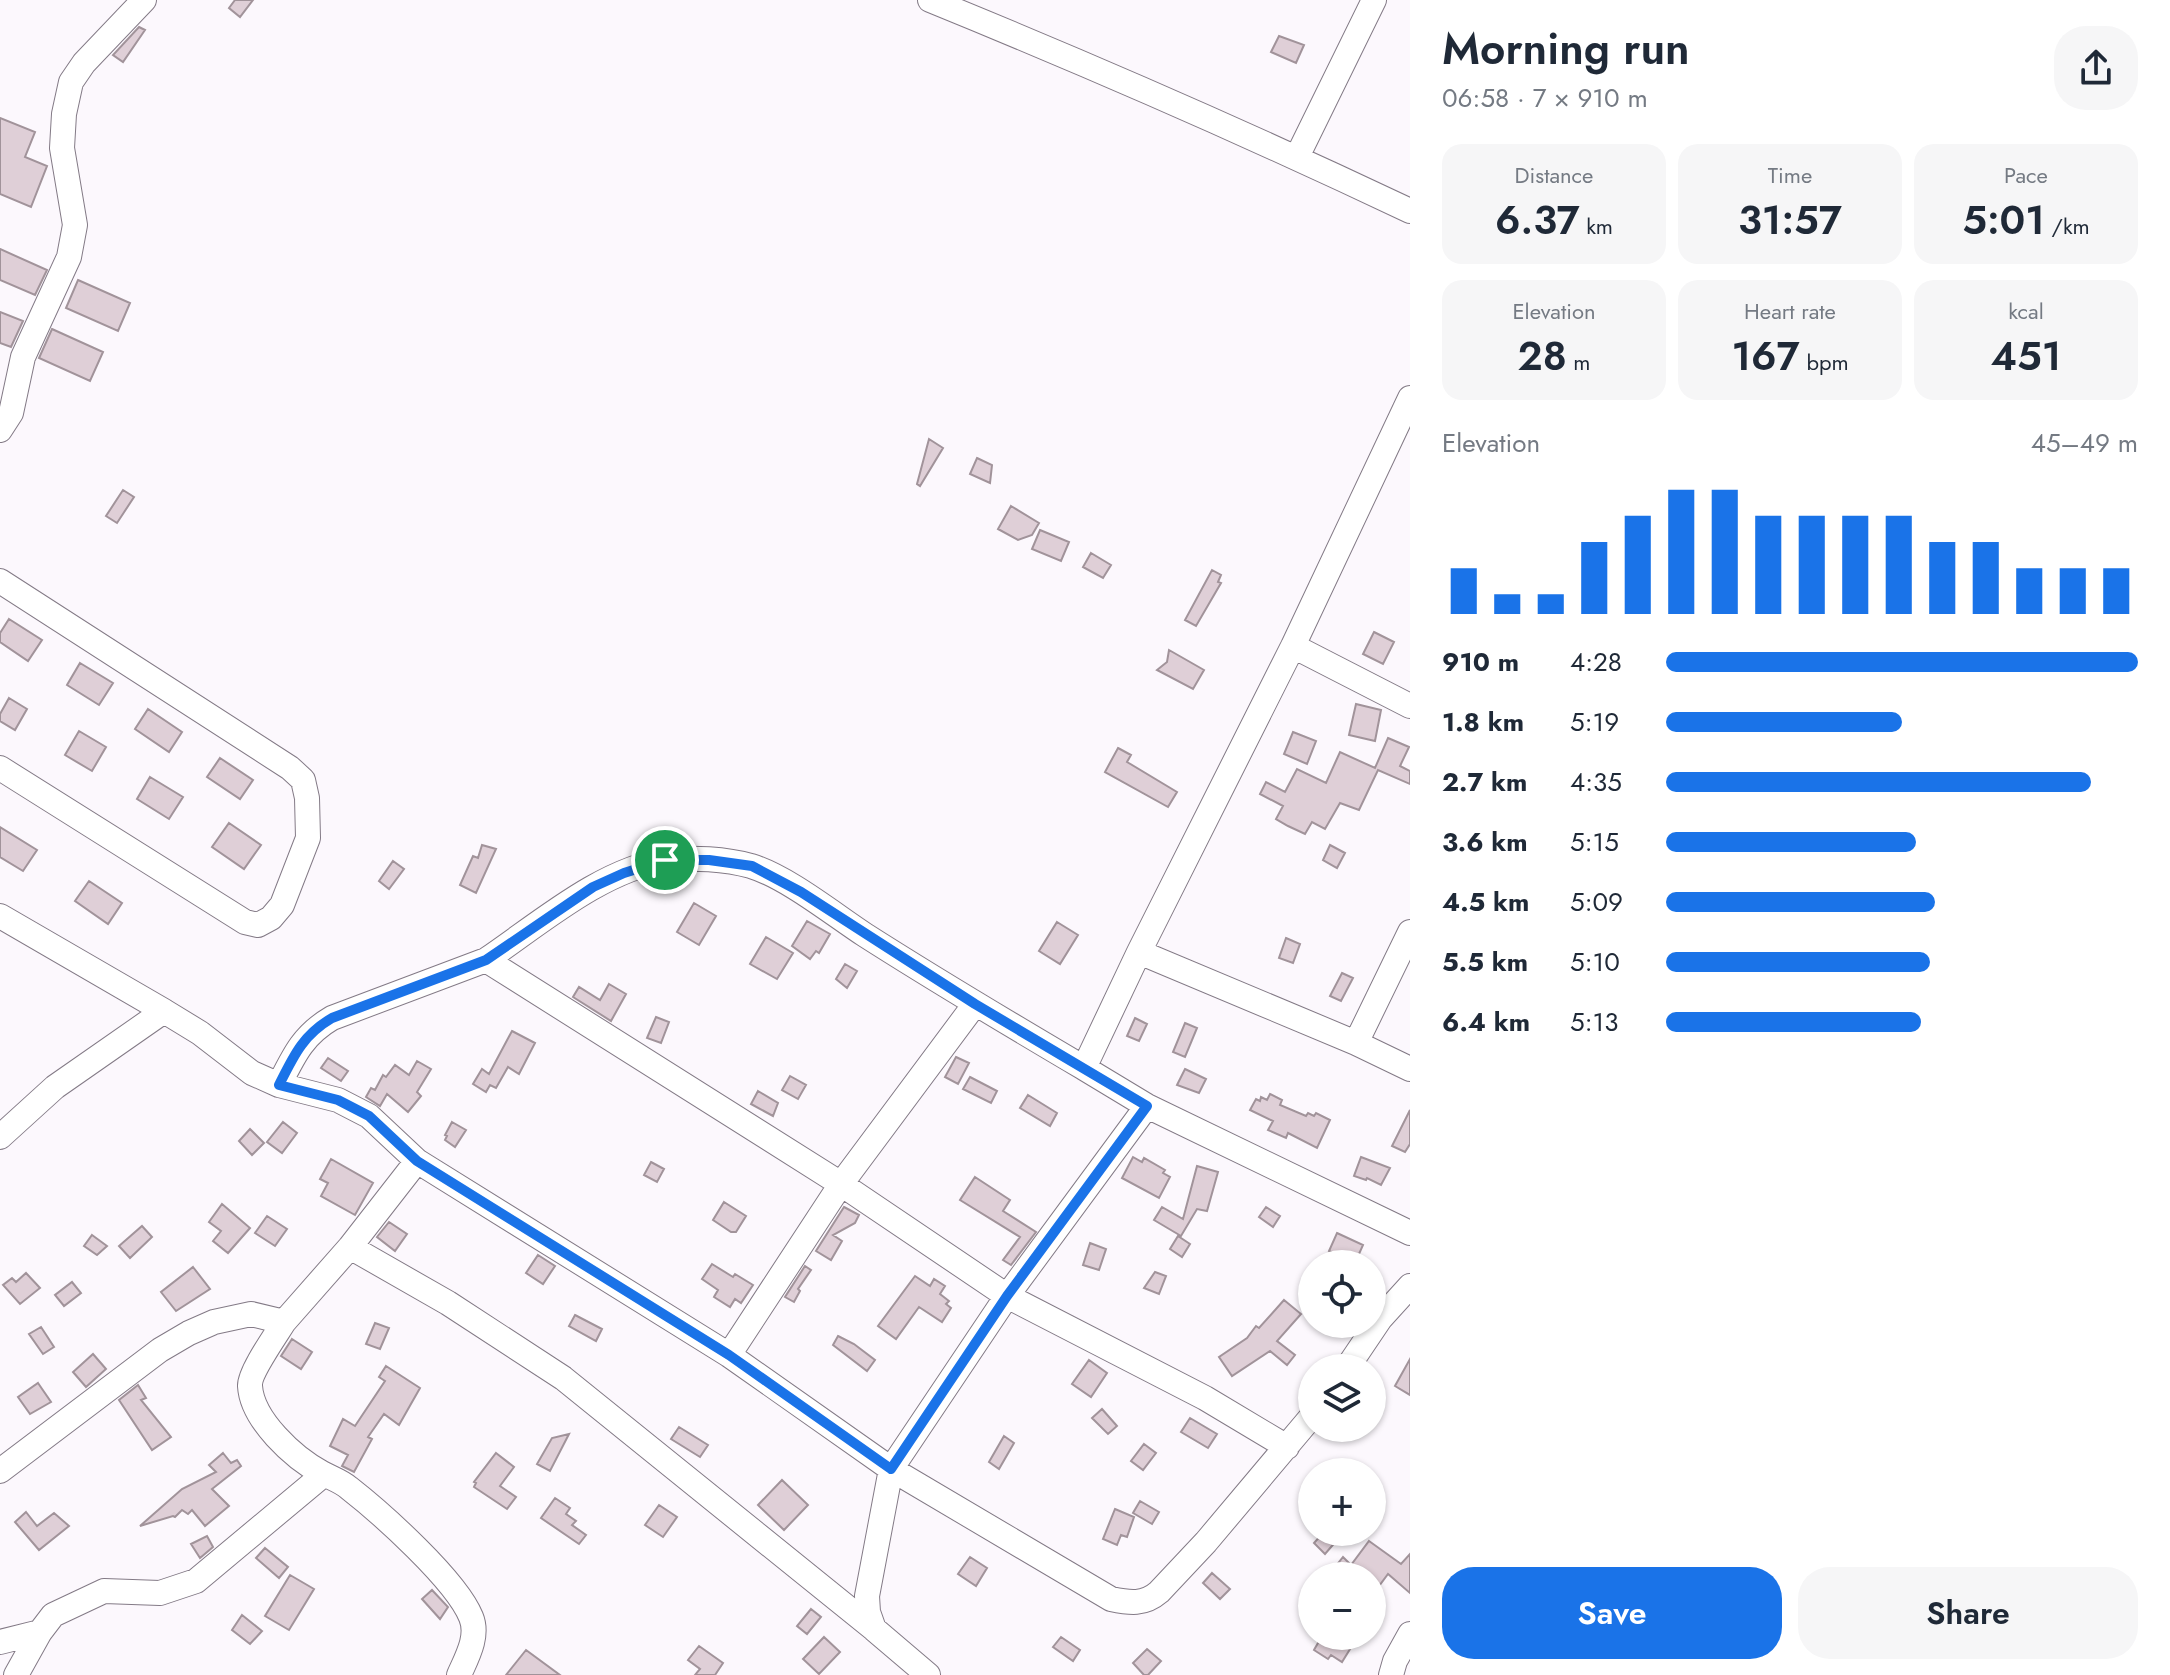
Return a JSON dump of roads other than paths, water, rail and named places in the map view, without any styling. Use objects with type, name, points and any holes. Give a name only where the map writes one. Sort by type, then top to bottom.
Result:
[{"type":"street","points":[[0,430],[11,413],[23,357],[69,257],[75,225],[62,148],[64,114],[71,82],[84,63],[144,0]]},
{"type":"street","points":[[930,0],[1069,56],[1297,157],[1410,211]]},
{"type":"street","points":[[1297,157],[1366,5]]},
{"type":"street","points":[[1084,1068],[1293,646],[1410,398]]},
{"type":"street","points":[[0,581],[290,768],[303,780],[307,798],[308,838],[277,912],[258,925],[245,922],[0,768]]},
{"type":"street","points":[[1293,646],[1410,706]]},
{"type":"street","points":[[279,1085],[312,1030],[332,1018],[486,960],[593,887],[624,873],[665,860],[709,860],[752,866],[801,892],[975,1004],[1147,1106],[1410,1233]]},
{"type":"street","points":[[0,916],[200,1033],[252,1073],[279,1085],[338,1100],[369,1116],[417,1161],[729,1355],[891,1469],[1111,1599],[1139,1603],[1151,1599],[1298,1433]]},
{"type":"street","points":[[1356,1043],[1410,932]]},
{"type":"street","points":[[1139,952],[1356,1043],[1410,1069]]},
{"type":"street","points":[[486,960],[841,1184],[1007,1296],[1205,1398],[1287,1447]]},
{"type":"street","points":[[729,1355],[841,1184],[975,1004]]},
{"type":"street","points":[[0,1137],[55,1087],[164,1011]]},
{"type":"street","points":[[874,1629],[867,1596],[891,1469],[1007,1296],[1147,1106]]},
{"type":"street","points":[[417,1161],[350,1247],[284,1322],[249,1382],[258,1414],[285,1445],[301,1461],[348,1486],[417,1549],[457,1595],[472,1619],[473,1645],[459,1675]]},
{"type":"street","points":[[350,1247],[448,1303],[563,1378],[928,1675]]},
{"type":"street","points":[[1356,1354],[1380,1319],[1410,1286]]},
{"type":"street","points":[[0,1471],[160,1350],[189,1333],[214,1322],[251,1314],[284,1322]]},
{"type":"street","points":[[16,1675],[53,1615],[104,1591],[160,1593],[196,1581],[323,1475]]},
{"type":"street","points":[[0,1642],[40,1632]]},
{"type":"street","points":[[1391,1675],[1410,1634]]}]
